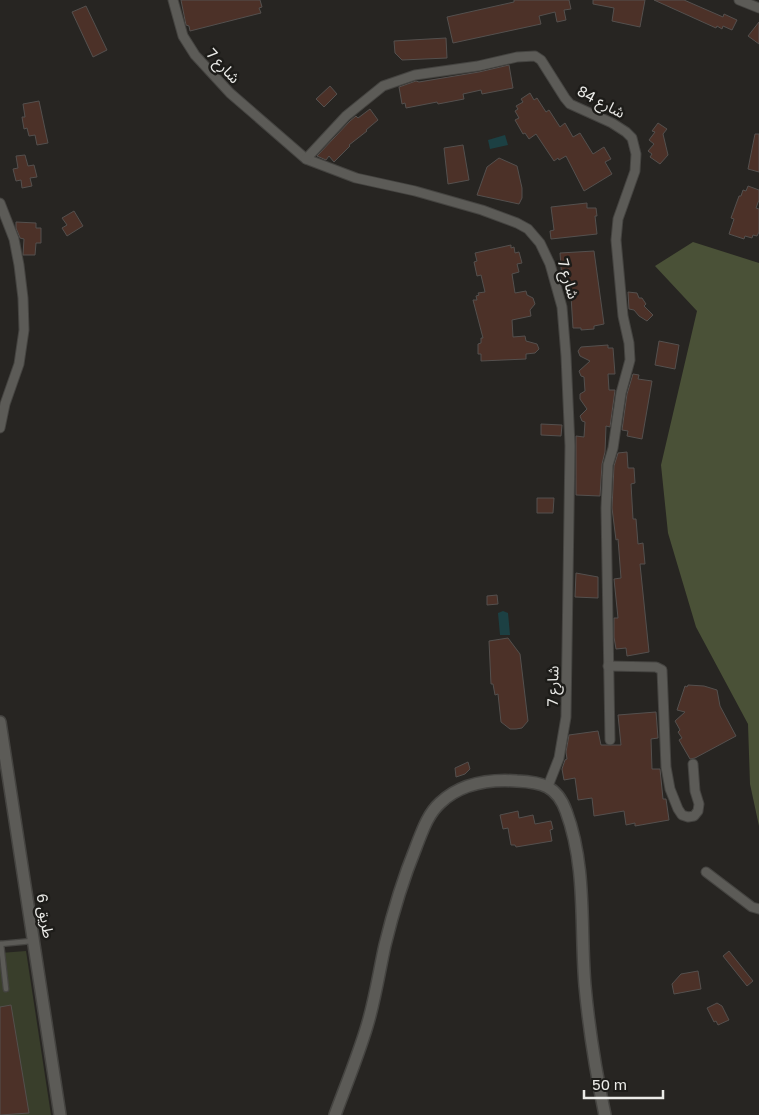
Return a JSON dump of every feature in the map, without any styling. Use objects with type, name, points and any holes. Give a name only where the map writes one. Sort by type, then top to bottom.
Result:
[{"type":"street","name":"شارع 7","points":[[173,0],[183,36],[195,55],[230,93],[306,159],[356,178],[450,201],[518,223],[534,235],[540,243],[550,264],[562,307],[570,446],[568,697],[559,758],[548,786]]},
{"type":"street","points":[[739,0],[759,8]]},
{"type":"street","name":"شارع 84","points":[[306,159],[346,116],[384,86],[415,75],[478,66],[525,56],[535,56],[540,60],[560,92],[570,104],[612,123],[626,132],[634,143],[636,161],[618,219],[616,240],[623,316],[629,343],[630,360],[621,393],[608,465],[606,508],[610,740]]},
{"type":"street","points":[[0,202],[16,247],[23,298],[24,323],[19,364],[5,404],[0,428]]},
{"type":"street","points":[[608,666],[656,667],[662,670],[666,767],[670,789],[678,810],[682,815],[688,817],[694,816],[698,811],[699,804],[695,791],[693,764]]},
{"type":"street","name":"طريق 6","points":[[0,722],[60,1115]]},
{"type":"street","points":[[335,1115],[367,1025],[397,901],[426,822],[438,804],[455,791],[478,783],[496,780],[535,782],[548,786],[557,794],[566,810],[575,838],[580,863],[585,987],[605,1115]]},
{"type":"street","points":[[706,872],[752,907],[759,909]]},
{"type":"lane","points":[[6,988],[0,944],[33,941]]},
{"type":"green space","points":[[693,242],[759,263],[759,826],[750,784],[748,724],[696,627],[668,533],[661,465],[697,311],[655,266]]},
{"type":"green space","points":[[26,951],[51,1115],[0,1115],[0,953]]},
{"type":"water","points":[[505,135],[508,145],[490,149],[488,140]]},
{"type":"water","points":[[503,611],[508,613],[510,635],[500,635],[498,613]]},
{"type":"building","points":[[181,0],[260,0],[262,7],[259,8],[261,13],[190,31],[189,26],[186,25]]},
{"type":"building","points":[[514,0],[569,0],[571,9],[564,10],[566,20],[557,22],[555,12],[539,16],[541,24],[453,43],[447,17],[514,2]]},
{"type":"building","points":[[593,0],[645,0],[640,27],[612,21],[614,8],[593,4]]},
{"type":"building","points":[[654,0],[684,0],[723,17],[724,14],[737,20],[732,30],[723,26],[722,29],[717,26],[716,28]]},
{"type":"building","points":[[86,6],[107,50],[93,57],[72,12]]},
{"type":"building","points":[[759,22],[759,44],[748,36]]},
{"type":"building","points":[[446,38],[447,58],[402,60],[395,53],[394,41]]},
{"type":"building","points":[[509,65],[513,88],[482,94],[481,90],[463,94],[464,99],[438,104],[437,102],[406,108],[405,103],[402,104],[399,87],[416,81],[479,72]]},
{"type":"building","points":[[330,86],[337,94],[324,107],[316,99]]},
{"type":"building","points":[[530,93],[534,100],[537,98],[546,112],[549,110],[560,127],[565,123],[573,137],[580,133],[593,154],[604,147],[611,159],[605,162],[612,174],[584,191],[566,156],[554,161],[536,134],[529,139],[525,133],[523,134],[515,120],[519,118],[515,111],[518,109],[516,106],[523,102],[521,99]]},
{"type":"building","points":[[39,101],[48,143],[37,145],[35,135],[29,136],[27,128],[24,129],[22,117],[25,117],[23,104]]},
{"type":"building","points":[[370,109],[378,120],[349,145],[334,162],[329,156],[326,160],[317,156],[350,121],[356,116],[358,118]]},
{"type":"building","points":[[658,123],[667,129],[663,134],[668,155],[660,164],[650,157],[652,154],[648,151],[654,144],[649,140],[655,132],[652,131]]},
{"type":"building","points":[[755,134],[759,134],[759,172],[748,169]]},
{"type":"building","points":[[463,145],[469,180],[448,184],[444,148]]},
{"type":"building","points":[[25,155],[28,166],[34,165],[37,177],[30,178],[32,186],[22,188],[21,180],[16,181],[13,169],[18,168],[16,156]]},
{"type":"building","points":[[499,158],[517,166],[522,188],[522,198],[519,204],[477,195],[487,167]]},
{"type":"building","points":[[748,186],[759,190],[759,200],[756,208],[759,209],[759,232],[757,236],[753,235],[752,238],[745,236],[744,239],[729,234],[734,219],[731,218],[739,196],[741,196],[743,190],[746,191]]},
{"type":"building","points":[[587,203],[587,208],[596,208],[597,234],[551,239],[550,231],[554,230],[551,207]]},
{"type":"building","points":[[74,211],[83,226],[67,236],[62,228],[67,225],[62,218]]},
{"type":"building","points":[[16,222],[36,223],[36,228],[41,228],[41,243],[36,243],[35,255],[23,255],[24,239],[20,238]]},
{"type":"building","points":[[511,245],[511,248],[514,247],[515,253],[519,252],[522,263],[517,264],[519,272],[512,274],[515,293],[526,291],[527,295],[533,298],[535,304],[530,310],[531,316],[512,320],[513,337],[525,336],[526,341],[537,344],[539,349],[535,353],[526,354],[526,359],[481,361],[481,354],[478,354],[478,344],[481,343],[481,338],[483,338],[473,300],[477,300],[476,296],[479,295],[478,293],[485,292],[481,275],[477,276],[474,262],[477,261],[475,253]]},
{"type":"building","points":[[594,251],[604,324],[594,326],[594,329],[581,330],[581,328],[573,328],[570,280],[562,280],[560,253]]},
{"type":"building","points":[[628,292],[637,293],[639,298],[642,298],[646,304],[644,306],[653,315],[647,321],[634,310],[629,309]]},
{"type":"building","points":[[659,341],[679,345],[675,369],[655,365]]},
{"type":"building","points":[[608,345],[608,348],[613,348],[615,374],[608,374],[609,390],[615,390],[610,427],[606,426],[600,496],[576,495],[576,436],[584,437],[585,422],[582,421],[580,416],[587,409],[580,399],[580,394],[585,391],[584,377],[581,376],[579,371],[590,361],[580,356],[578,351],[581,347]]},
{"type":"building","points":[[633,374],[639,375],[638,379],[652,381],[642,439],[627,436],[628,431],[622,430],[627,394]]},
{"type":"building","points":[[541,424],[562,425],[561,436],[541,435]]},
{"type":"building","points":[[627,452],[628,468],[634,468],[635,483],[631,484],[633,519],[636,519],[638,544],[643,543],[645,564],[640,564],[649,652],[627,656],[626,648],[616,649],[614,637],[614,618],[618,618],[614,579],[621,578],[618,539],[616,540],[612,508],[614,466],[618,453]]},
{"type":"building","points":[[537,498],[554,498],[553,513],[537,513]]},
{"type":"building","points":[[576,573],[598,577],[598,598],[575,597]]},
{"type":"building","points":[[497,595],[498,604],[487,605],[487,596]]},
{"type":"building","points":[[508,638],[520,654],[528,721],[522,728],[516,729],[510,729],[501,722],[498,694],[495,695],[493,684],[491,684],[489,641]]},
{"type":"building","points":[[688,685],[704,686],[717,690],[720,706],[736,736],[690,759],[679,740],[682,738],[675,721],[685,712],[677,710],[685,686],[687,687]]},
{"type":"building","points":[[656,712],[658,738],[651,739],[652,769],[660,769],[663,799],[666,799],[669,820],[635,826],[635,823],[626,825],[624,811],[594,816],[592,798],[578,800],[575,778],[564,780],[562,769],[567,759],[566,752],[569,735],[598,731],[601,745],[621,745],[618,715]]},
{"type":"building","points":[[468,762],[470,769],[465,774],[456,777],[455,768]]},
{"type":"building","points":[[518,811],[519,818],[533,815],[535,824],[551,821],[553,829],[550,830],[552,841],[516,847],[511,845],[508,828],[503,829],[500,815]]},
{"type":"building","points":[[729,951],[753,981],[747,986],[723,956]]},
{"type":"building","points":[[698,971],[701,989],[674,994],[672,984],[681,974]]},
{"type":"building","points":[[717,1003],[722,1006],[729,1020],[718,1025],[716,1021],[714,1022],[707,1008]]},
{"type":"building","points":[[11,1005],[29,1113],[0,1115],[0,1007]]}]
